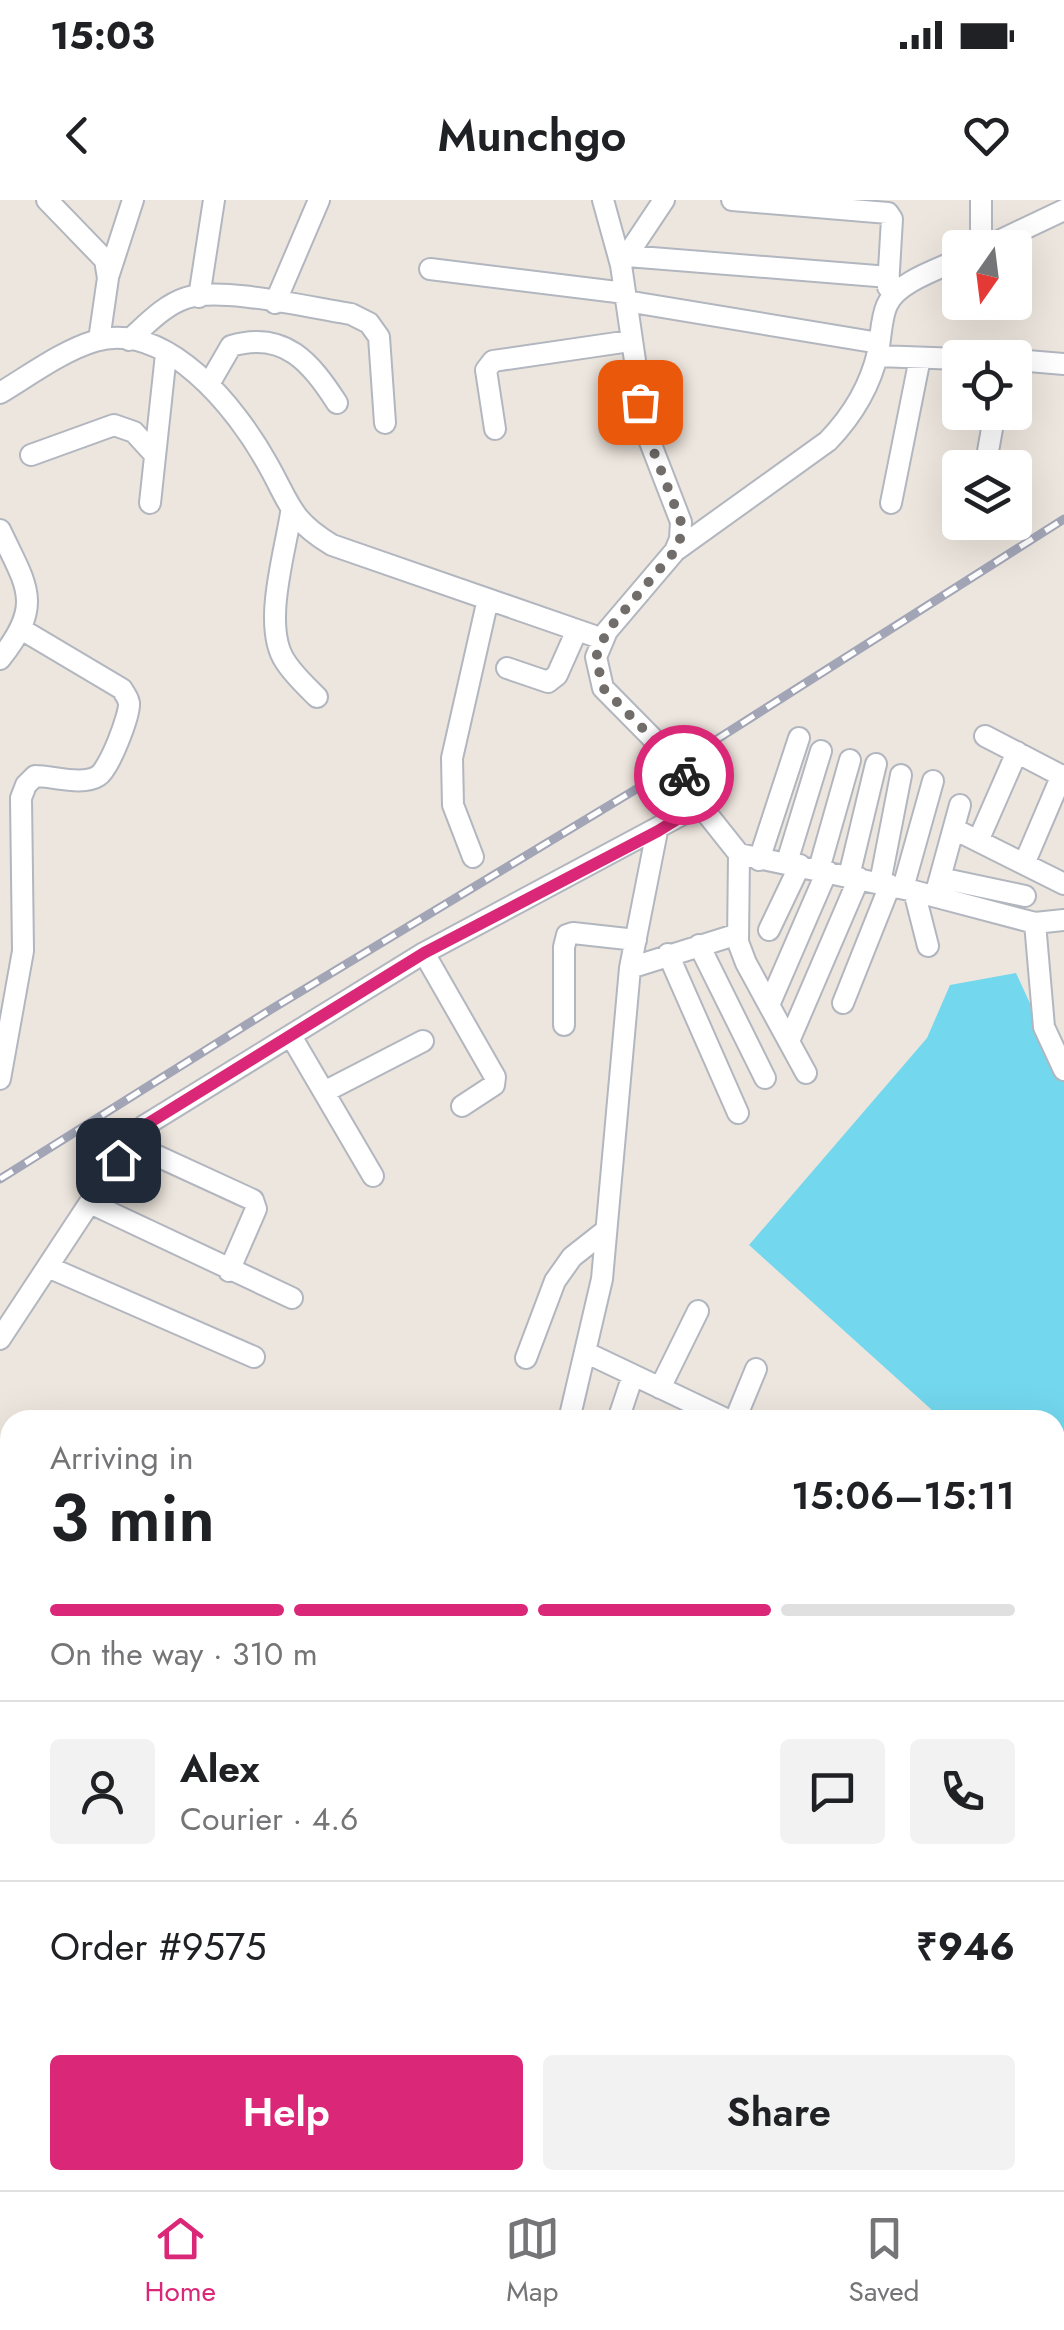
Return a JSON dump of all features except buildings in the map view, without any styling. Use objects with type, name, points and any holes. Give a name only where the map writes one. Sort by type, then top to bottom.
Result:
[{"type":"street","points":[[47,200],[105,260],[108,278]]},
{"type":"street","points":[[98,340],[108,278],[133,200]]},
{"type":"street","points":[[199,297],[214,200]]},
{"type":"street","points":[[275,303],[319,200]]},
{"type":"street","points":[[624,260],[664,200]]},
{"type":"street","points":[[732,200],[888,213],[892,219],[887,304],[878,350],[862,396],[848,421],[828,441],[675,551],[607,631],[596,657],[603,688],[678,764],[700,805],[749,857],[910,887],[1025,896]]},
{"type":"street","points":[[981,200],[982,230]]},
{"type":"street","points":[[599,202],[624,260],[630,341],[645,429],[681,522],[675,551]]},
{"type":"street","points":[[1016,230],[1057,208]]},
{"type":"street","points":[[624,260],[888,277]]},
{"type":"street","points":[[887,304],[904,288],[942,268]]},
{"type":"street","points":[[430,269],[625,297],[878,350],[942,358]]},
{"type":"street","points":[[129,340],[158,314],[186,298],[220,295],[351,314],[369,323],[379,337],[385,423]]},
{"type":"street","points":[[0,393],[74,349],[98,340],[129,340],[181,360],[209,384],[267,462],[291,513],[308,531],[332,546],[604,639]]},
{"type":"street","points":[[209,384],[232,346],[250,340],[286,348],[312,366],[337,403]]},
{"type":"street","points":[[496,429],[486,370],[492,362],[630,341]]},
{"type":"street","points":[[150,503],[166,354]]},
{"type":"street","points":[[891,503],[920,358]]},
{"type":"street","points":[[1032,361],[1064,364]]},
{"type":"street","points":[[31,455],[114,426],[134,432],[155,455]]},
{"type":"street","points":[[291,513],[274,618],[275,637],[284,660],[317,697]]},
{"type":"street","points":[[0,530],[28,598],[27,615],[0,660]]},
{"type":"street","points":[[473,857],[453,805],[452,758],[488,600]]},
{"type":"street","points":[[0,1079],[23,951],[21,798],[35,776],[87,780],[99,776],[128,713],[129,700],[122,690],[20,629]]},
{"type":"street","points":[[508,668],[548,682],[556,675],[577,630]]},
{"type":"street","points":[[985,736],[1063,776],[1024,864]]},
{"type":"street","points":[[799,738],[749,857],[738,934],[746,963],[806,1073]]},
{"type":"street","points":[[769,930],[808,867],[821,751]]},
{"type":"street","points":[[978,841],[1016,752]]},
{"type":"street","points":[[769,1005],[808,867],[850,760]]},
{"type":"street","points":[[788,1041],[854,877],[876,764]]},
{"type":"street","points":[[901,775],[910,887],[928,946]]},
{"type":"street","points":[[910,887],[932,780]]},
{"type":"street","points":[[0,1339],[144,1126],[424,953],[658,831],[700,805]]},
{"type":"street","points":[[843,1003],[910,887],[954,829],[960,805]]},
{"type":"street","points":[[954,829],[1064,884]]},
{"type":"street","points":[[572,1410],[602,1279],[630,968],[658,831]]},
{"type":"street","points":[[910,887],[1035,923],[1064,920]]},
{"type":"street","points":[[1035,923],[1044,1027],[1064,1070]]},
{"type":"street","points":[[630,968],[738,934]]},
{"type":"street","points":[[564,1025],[567,935],[636,940]]},
{"type":"street","points":[[699,945],[765,1078]]},
{"type":"street","points":[[424,953],[495,1078],[488,1091],[462,1106]]},
{"type":"street","points":[[668,954],[738,1113]]},
{"type":"street","points":[[291,1036],[373,1176]]},
{"type":"street","points":[[326,1091],[423,1040]]},
{"type":"street","points":[[130,1144],[253,1200],[256,1209],[229,1270]]},
{"type":"street","points":[[90,1203],[292,1298]]},
{"type":"street","points":[[526,1358],[555,1280],[572,1257],[604,1231]]},
{"type":"street","points":[[48,1267],[254,1356]]},
{"type":"street","points":[[660,1388],[698,1312]]},
{"type":"street","points":[[586,1353],[710,1410]]},
{"type":"street","points":[[737,1410],[756,1370]]},
{"type":"street","points":[[621,1410],[633,1374]]},
{"type":"water","points":[[1016,973],[1064,1077],[1064,1410],[932,1410],[749,1245],[927,1038],[950,985]]},
{"type":"railway","points":[[0,1179],[270,1010],[678,764],[1064,519]]},
{"type":"way so far","points":[[640,402],[645,429],[681,522],[680,539],[675,551],[607,631],[596,657],[603,688],[678,764],[684,775]]},
{"type":"route","points":[[118,1160],[144,1126],[424,953],[658,831],[700,805],[684,775]]}]
